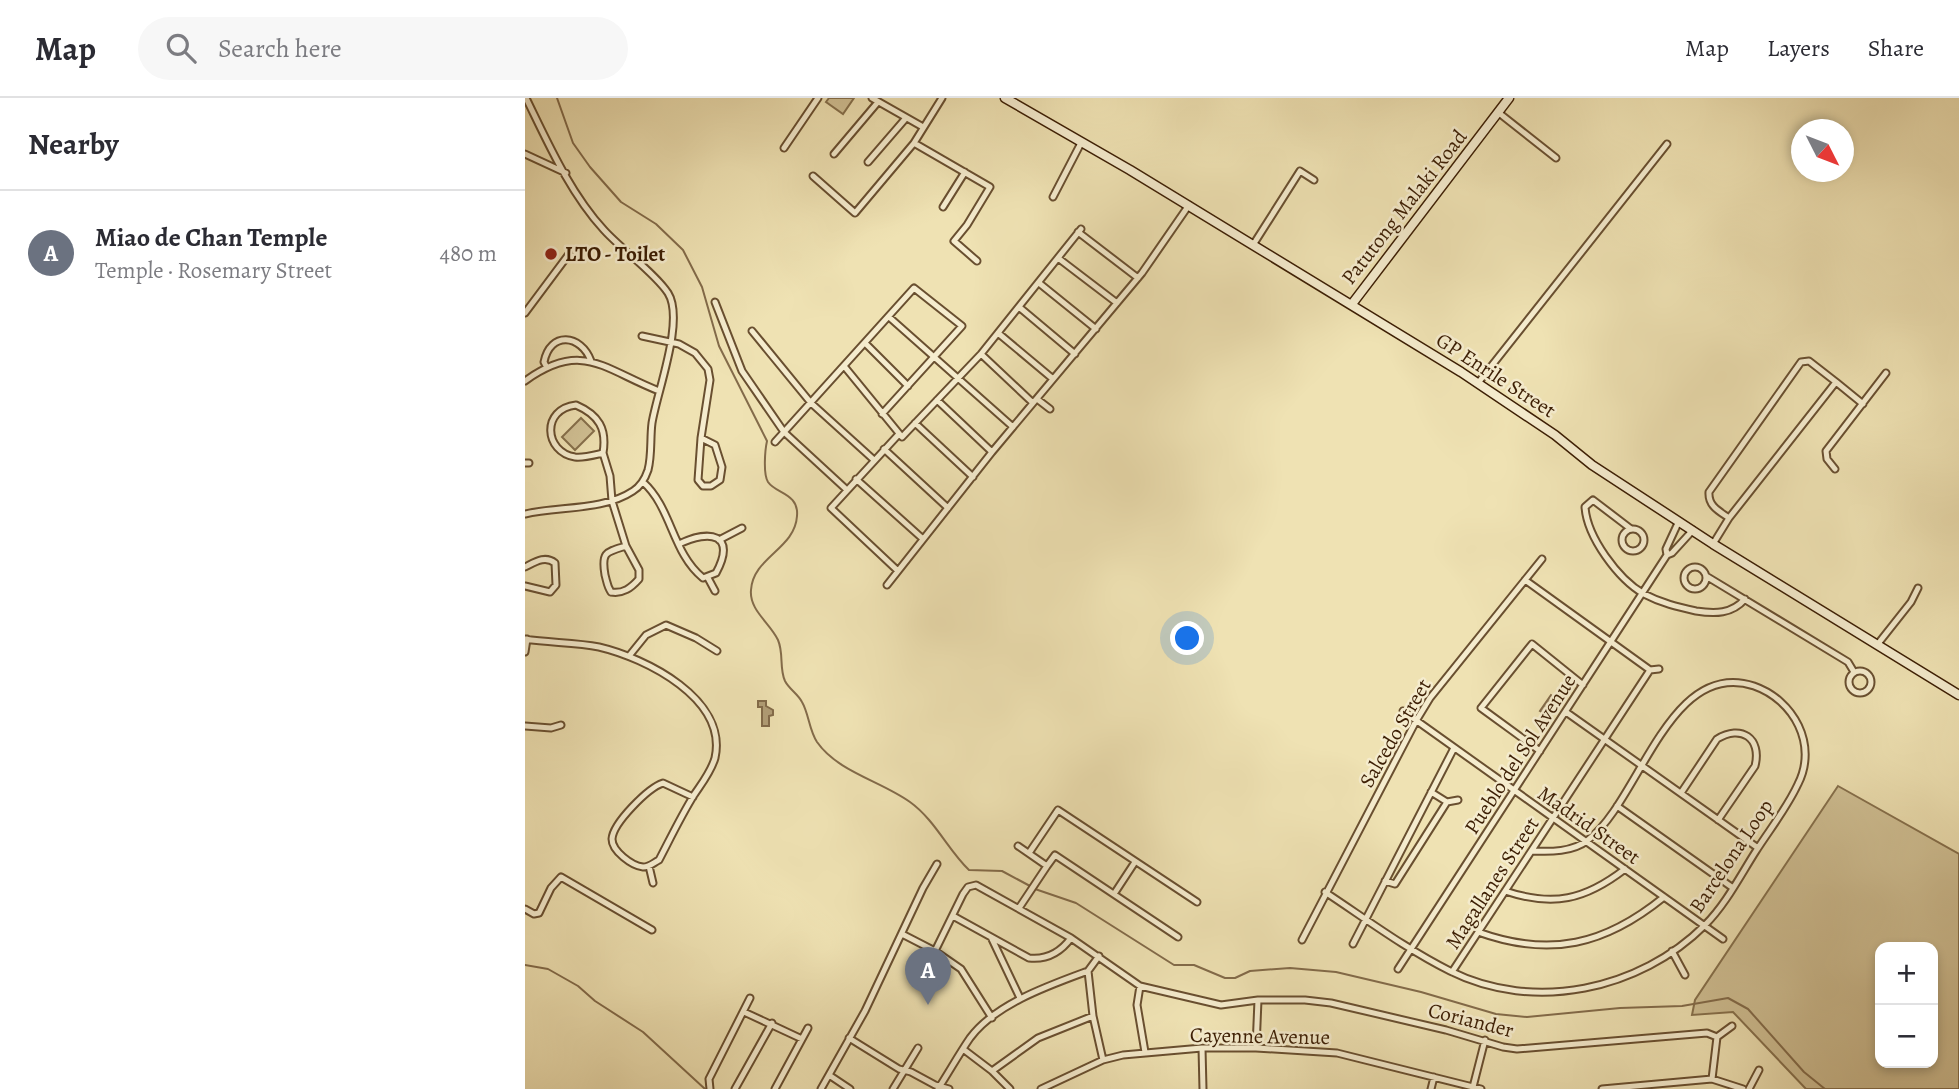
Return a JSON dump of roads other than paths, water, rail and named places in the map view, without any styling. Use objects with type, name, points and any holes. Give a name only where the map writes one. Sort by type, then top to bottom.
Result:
[{"type":"street","points":[[525,514],[612,500],[632,492],[643,482],[648,468],[652,422],[672,341],[673,312],[669,294],[603,229],[583,203],[526,98]]},
{"type":"street","points":[[784,148],[818,98]]},
{"type":"street","points":[[813,176],[855,213],[915,143],[942,98]]},
{"type":"street","name":"GP Enrile Street","points":[[1005,98],[1352,304],[1478,383],[1555,435],[1593,465],[1713,544],[1959,695]]},
{"type":"street","name":"Patutong Malaki Road","points":[[1352,304],[1509,98]]},
{"type":"street","points":[[834,153],[875,100],[923,127]]},
{"type":"street","points":[[1499,113],[1556,158]]},
{"type":"street","points":[[868,162],[906,118]]},
{"type":"street","points":[[915,143],[990,187],[954,241],[977,261]]},
{"type":"street","points":[[1053,197],[1081,143]]},
{"type":"street","points":[[1478,383],[1667,144]]},
{"type":"street","points":[[525,154],[566,173]]},
{"type":"street","points":[[1253,245],[1300,171],[1314,180]]},
{"type":"street","points":[[943,207],[965,172]]},
{"type":"street","points":[[887,585],[992,452],[1138,278],[1189,205]]},
{"type":"street","points":[[844,366],[902,437],[981,354],[1080,231],[1138,278]]},
{"type":"street","points":[[525,313],[569,254]]},
{"type":"street","points":[[1058,258],[1117,303]]},
{"type":"street","points":[[1039,282],[1096,329]]},
{"type":"street","points":[[775,442],[914,288],[963,326],[882,415]]},
{"type":"street","points":[[715,302],[742,371],[784,432],[847,490]]},
{"type":"street","points":[[1019,307],[1075,354]]},
{"type":"street","points":[[889,317],[1013,428]]},
{"type":"street","points":[[752,331],[811,403],[874,460]]},
{"type":"street","points":[[998,333],[1053,379]]},
{"type":"street","points":[[642,335],[672,341],[695,354],[708,369],[710,380],[701,438],[698,480],[703,486],[711,486],[720,480],[722,467],[715,445],[701,438]]},
{"type":"street","points":[[545,366],[549,348],[565,337],[583,346],[591,361]]},
{"type":"street","points":[[865,344],[908,386]]},
{"type":"street","points":[[981,354],[1035,401],[1050,409]]},
{"type":"street","points":[[525,381],[545,366],[570,360],[591,361],[659,391]]},
{"type":"street","points":[[1729,518],[1713,506],[1708,499],[1709,492],[1801,362],[1809,361],[1863,404]]},
{"type":"street","points":[[1835,469],[1826,460],[1826,451],[1886,373]]},
{"type":"street","points":[[1713,544],[1729,518],[1836,382]]},
{"type":"street","points":[[937,400],[992,452]]},
{"type":"street","points":[[603,453],[572,457],[562,451],[549,429],[551,420],[568,406],[576,405],[601,421],[605,439],[603,453],[610,476],[612,500],[626,546],[639,569],[639,579],[632,587],[619,594],[609,595],[604,556],[609,551],[626,546]]},
{"type":"street","points":[[601,421],[607,417]]},
{"type":"street","points":[[915,424],[973,477]]},
{"type":"street","points":[[898,571],[831,508],[899,434]]},
{"type":"street","points":[[884,449],[948,508]]},
{"type":"street","points":[[722,474],[732,472]]},
{"type":"street","points":[[856,480],[923,539]]},
{"type":"street","points":[[643,482],[660,504],[683,558],[703,578],[709,578],[716,573],[721,564],[722,544],[719,540],[712,535],[703,535],[679,544]]},
{"type":"street","points":[[1631,529],[1625,533],[1622,541],[1626,549],[1635,551],[1643,546],[1644,538],[1639,531],[1631,529],[1593,500],[1585,507],[1600,550],[1627,580],[1643,593],[1674,607],[1703,612],[1736,610],[1745,599]]},
{"type":"street","name":"Pueblo del Sol Avenue","points":[[1667,555],[1666,549],[1679,521]]},
{"type":"street","points":[[719,540],[742,528]]},
{"type":"street","name":"Pueblo del Sol Avenue","points":[[1398,970],[1667,555],[1693,530]]},
{"type":"street","points":[[525,567],[544,558],[551,559],[555,563],[556,591],[525,586]]},
{"type":"street","name":"Salcedo Street","points":[[1302,940],[1416,720],[1455,665],[1542,559]]},
{"type":"street","points":[[1706,576],[1705,584],[1697,589],[1689,586],[1684,579],[1686,571],[1693,567],[1701,568],[1706,576],[1848,662],[1854,672]]},
{"type":"street","points":[[709,578],[715,591]]},
{"type":"street","points":[[1525,580],[1650,670],[1659,669]]},
{"type":"street","points":[[1877,645],[1919,588]]},
{"type":"street","points":[[629,656],[646,635],[667,621],[717,651]]},
{"type":"street","points":[[1531,635],[1532,644],[1583,685]]},
{"type":"street","points":[[525,652],[526,639],[596,646],[629,656],[669,678],[695,698],[715,728],[717,744],[713,765],[659,860],[649,866],[639,867],[619,853],[612,844],[612,835],[647,792],[658,785],[669,784],[693,797]]},
{"type":"street","points":[[1481,708],[1532,644]]},
{"type":"street","name":"Magallanes Street","points":[[1452,972],[1650,670]]},
{"type":"street","points":[[1862,671],[1869,675],[1871,684],[1866,691],[1857,692],[1850,687],[1849,678],[1854,672],[1862,671]]},
{"type":"street","name":"Barcelona Loop","points":[[1325,892],[1411,949],[1452,972],[1486,985],[1522,992],[1563,992],[1598,986],[1634,974],[1672,951],[1704,926],[1733,888],[1800,782],[1805,761],[1804,739],[1797,721],[1787,707],[1769,692],[1751,685],[1729,683],[1708,688],[1691,698],[1676,713],[1617,806],[1586,842]]},
{"type":"street","points":[[1471,709],[1481,708],[1540,751]]},
{"type":"street","name":"Madrid Street","points":[[1403,711],[1723,939]]},
{"type":"street","points":[[1566,712],[1758,848]]},
{"type":"street","points":[[525,726],[551,728],[561,724]]},
{"type":"street","points":[[1681,793],[1717,739],[1727,733],[1738,732],[1746,735],[1756,748],[1755,766],[1719,820]]},
{"type":"street","points":[[1353,944],[1454,748]]},
{"type":"street","points":[[1431,792],[1447,802],[1458,800]]},
{"type":"street","points":[[1385,881],[1395,884],[1447,802]]},
{"type":"street","points":[[1617,806],[1733,888]]},
{"type":"street","points":[[1029,853],[1058,810],[1197,902]]},
{"type":"street","points":[[1532,850],[1567,849],[1586,842]]},
{"type":"street","points":[[1018,846],[1048,866]]},
{"type":"street","points":[[1019,908],[1055,855],[1178,937]]},
{"type":"street","points":[[1114,894],[1135,862]]},
{"type":"street","points":[[821,1089],[865,1011],[937,864]]},
{"type":"street","points":[[649,866],[653,883]]},
{"type":"street","points":[[1505,891],[1528,899],[1556,900],[1583,895],[1607,883],[1625,869]]},
{"type":"street","points":[[525,909],[534,914],[539,913],[551,888],[561,877],[652,930]]},
{"type":"street","points":[[935,951],[963,894],[972,884],[1071,938],[1140,986],[1137,1005],[1145,1052]]},
{"type":"street","points":[[1478,932],[1504,941],[1533,946],[1563,946],[1592,940],[1620,928],[1664,897]]},
{"type":"street","points":[[953,916],[1028,958],[1055,953],[1071,938]]},
{"type":"street","points":[[902,934],[935,951],[961,969],[992,1018]]},
{"type":"street","points":[[991,937],[1020,998]]},
{"type":"street","points":[[1672,951],[1685,975]]},
{"type":"street","points":[[939,1088],[971,1037],[992,1018],[1020,998],[1088,971],[1099,956]]},
{"type":"street","points":[[1088,971],[1093,1016],[1103,1060]]},
{"type":"street","name":"Coriander","points":[[1140,986],[1221,1004],[1258,1000],[1331,1003],[1503,1047],[1532,1049],[1707,1032],[1717,1037]]},
{"type":"street","points":[[710,1089],[709,1079],[750,998]]},
{"type":"street","points":[[1256,1048],[1258,1000]]},
{"type":"street","points":[[744,1012],[802,1039]]},
{"type":"street","points":[[992,1071],[1038,1038],[1093,1016]]},
{"type":"street","points":[[735,1089],[772,1023]]},
{"type":"street","points":[[1711,1079],[1717,1037],[1732,1026]]},
{"type":"street","points":[[775,1089],[808,1028]]},
{"type":"street","points":[[849,1038],[899,1069],[939,1088],[949,1089]]},
{"type":"street","points":[[1473,1087],[1485,1041]]},
{"type":"street","points":[[893,1089],[918,1048]]},
{"type":"street","points":[[1202,1048],[1203,1089]]},
{"type":"street","name":"Cayenne Avenue","points":[[1041,1089],[1103,1060],[1145,1052],[1202,1048],[1337,1053],[1481,1089]]},
{"type":"street","points":[[963,1049],[1010,1089]]},
{"type":"street","points":[[1749,1089],[1759,1070]]},
{"type":"street","points":[[829,1075],[850,1089]]},
{"type":"street","points":[[1431,1089],[1434,1077]]},
{"type":"street","points":[[1602,1089],[1711,1079],[1743,1089]]},
{"type":"waterway","points":[[557,98],[573,143],[590,167],[621,202],[656,224],[683,250],[702,287],[719,346],[767,441],[766,478],[772,486],[791,498],[797,508],[795,527],[759,569],[753,579],[751,597],[778,640],[785,681],[802,702],[817,742],[848,769],[899,795],[919,809],[969,870],[1002,871],[1030,886]]},
{"type":"waterway","points":[[1035,889],[1076,903],[1174,965],[1194,965],[1225,978],[1235,978],[1250,971],[1290,968],[1336,972],[1421,992],[1496,1014],[1527,1017],[1620,1008],[1682,1006],[1728,998],[1748,1009],[1804,1072],[1825,1089]]},
{"type":"waterway","points":[[525,965],[548,969],[578,986],[595,1001],[643,1032],[705,1089]]},
{"type":"place","name":"LTO - Toilet","points":[[551,254]]},
{"type":"place","name":"Miao de Chan Temple","points":[[928,1005]]}]
